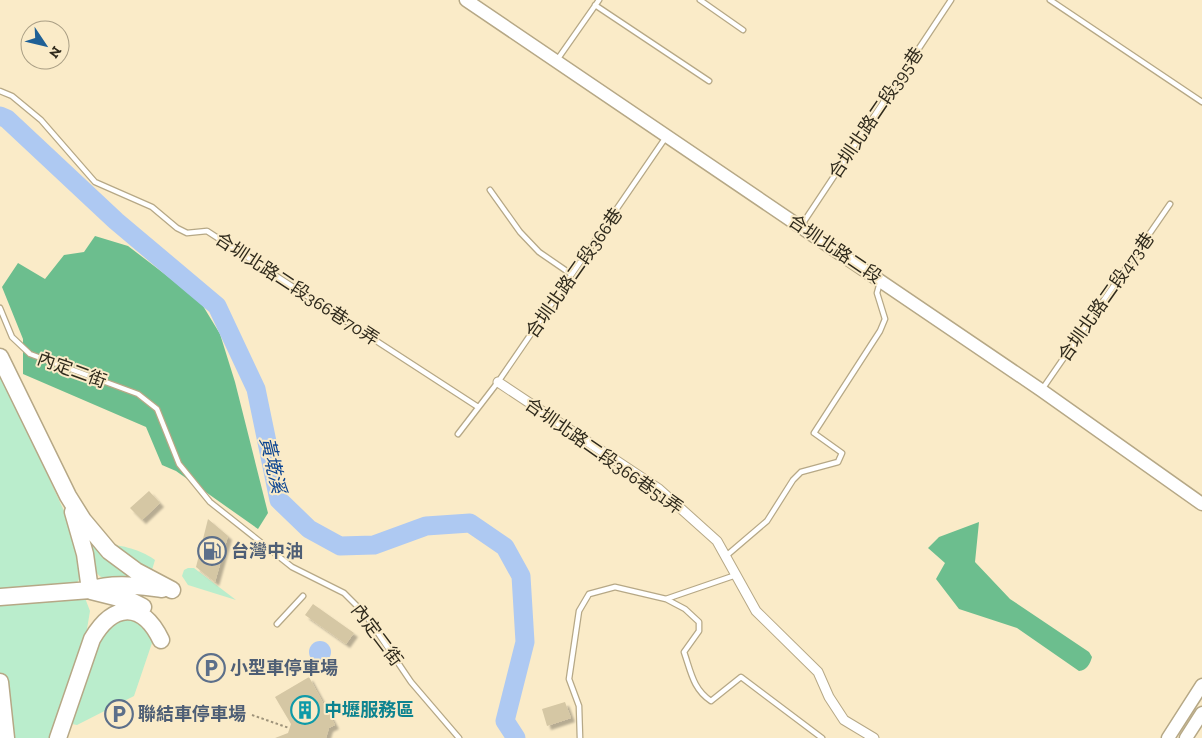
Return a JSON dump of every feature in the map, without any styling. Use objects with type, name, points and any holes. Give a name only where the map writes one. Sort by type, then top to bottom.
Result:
[{"type":"highway","points":[[0,357],[68,496],[84,520],[109,551],[136,571],[172,590],[128,585],[0,597]]},
{"type":"highway","points":[[68,496],[86,554],[90,590]]},
{"type":"highway","points":[[58,738],[92,639],[109,616],[126,610],[134,611],[151,623],[161,640],[157,622],[150,610],[131,601],[90,590]]},
{"type":"highway","points":[[0,682],[6,738]]},
{"type":"street","name":"合圳北路二段","points":[[466,0],[1042,390],[1202,504]]},
{"type":"street","name":"合圳北路二段366巷51弄","points":[[498,382],[659,489],[717,541],[756,611],[818,672],[829,697],[844,720],[874,738]]},
{"type":"street","points":[[1168,738],[1202,685]]},
{"type":"street","points":[[1186,738],[1202,713]]},
{"type":"lane","points":[[700,0],[744,30]]},
{"type":"lane","name":"合圳北路二段395巷","points":[[801,226],[951,0]]},
{"type":"lane","points":[[1050,0],[1202,102]]},
{"type":"lane","points":[[556,62],[597,2],[709,81]]},
{"type":"lane","name":"合圳北路二段366巷70弄","points":[[0,91],[12,96],[41,120],[95,182],[152,207],[177,228],[187,233],[207,231],[478,407]]},
{"type":"lane","name":"合圳北路二段366巷","points":[[458,434],[498,382],[666,136]]},
{"type":"lane","points":[[490,190],[520,232],[540,252],[571,274]]},
{"type":"lane","name":"合圳北路二段473巷","points":[[1042,390],[1170,204]]},
{"type":"lane","points":[[725,557],[767,521],[793,480],[801,472],[838,462],[842,453],[814,433],[880,331],[885,319],[877,293],[881,280]]},
{"type":"lane","name":"內定二街","points":[[0,308],[12,337],[30,354],[138,394],[157,408],[179,464],[210,502],[292,567],[344,593],[365,614],[411,682],[459,738]]},
{"type":"lane","points":[[666,599],[736,574]]},
{"type":"lane","points":[[580,738],[579,706],[569,679],[579,611],[589,594],[615,587],[666,599],[685,609],[699,622],[699,631],[684,652],[695,686],[702,695],[711,701],[741,677],[822,738]]},
{"type":"lane","points":[[277,624],[303,596]]},
{"type":"path","points":[[252,715],[290,728]]},
{"type":"green space","points":[[95,236],[128,246],[200,301],[220,334],[235,382],[268,513],[258,529],[176,471],[162,465],[146,427],[23,374],[23,339],[2,287],[18,263],[45,279],[64,255],[84,252]]},
{"type":"green space","points":[[0,372],[77,539],[84,571],[75,586],[0,589]]},
{"type":"green space","points":[[979,522],[975,562],[1010,599],[1089,652],[1092,657],[1086,668],[1079,671],[1017,628],[959,609],[936,579],[945,563],[928,548],[939,537]]},
{"type":"green space","points":[[92,543],[108,560],[133,577],[132,580],[110,579],[99,576],[93,565],[88,544]]},
{"type":"green space","points":[[111,545],[128,548],[151,557],[155,560],[152,570],[147,571]]},
{"type":"green space","points":[[194,568],[236,600],[188,585],[182,576],[184,570]]},
{"type":"green space","points":[[85,598],[90,611],[84,647],[55,738],[0,738],[0,603]]},
{"type":"green space","points":[[116,618],[138,620],[153,640],[134,696],[77,725],[72,724],[99,641]]},
{"type":"water","points":[[320,641],[328,644],[331,652],[328,660],[320,663],[312,660],[309,652],[312,644]]},
{"type":"building","points":[[149,491],[160,503],[142,520],[130,508]]},
{"type":"building","name":"台灣中油","points":[[208,519],[228,536],[215,582],[196,567]]},
{"type":"building","points":[[313,604],[354,633],[346,644],[305,615]]},
{"type":"building","name":"中壢服務區","points":[[309,677],[335,725],[329,728],[326,738],[275,738],[288,733],[291,724],[275,697]]},
{"type":"building","points":[[565,702],[571,718],[547,726],[542,709]]},
{"type":"waterway","name":"黃墘溪","points":[[0,116],[7,119],[116,221],[217,306],[256,389],[279,500],[309,529],[340,546],[374,545],[426,526],[470,523],[505,547],[521,576],[525,642],[505,721],[516,738]]},
{"type":"place","name":"台灣中油","points":[[212,551]]},
{"type":"place","name":"小型車停車場","points":[[211,668]]},
{"type":"place","name":"中壢服務區","points":[[305,710]]},
{"type":"place","name":"聯結車停車場","points":[[119,714]]}]
